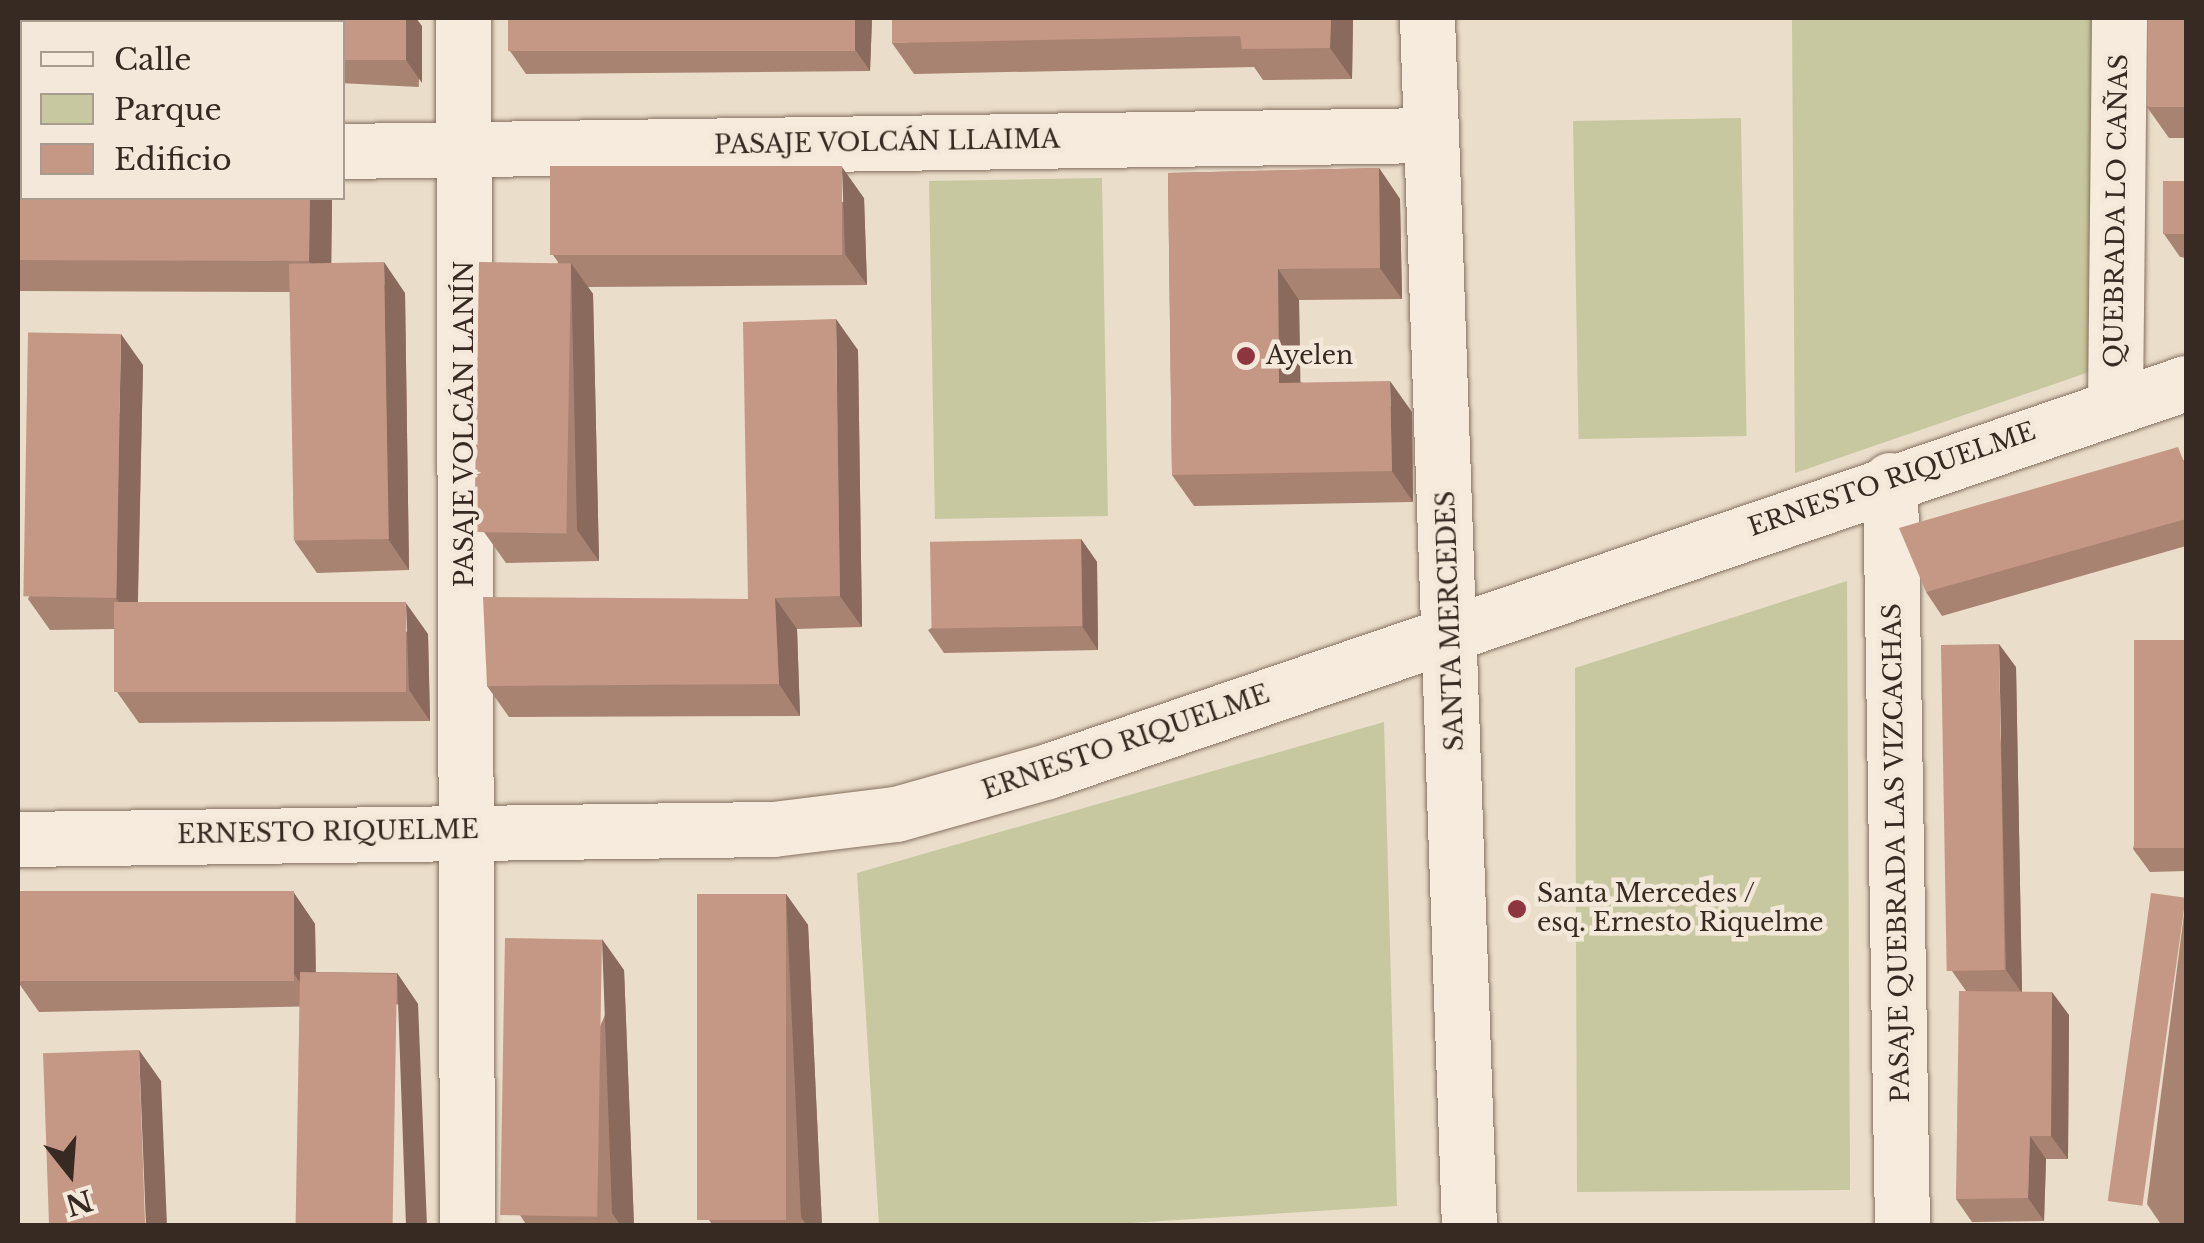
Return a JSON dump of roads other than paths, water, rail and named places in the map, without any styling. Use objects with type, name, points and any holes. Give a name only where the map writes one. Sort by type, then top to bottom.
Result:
[{"type":"street","name":"PASAJE VOLCÁN LANÍN","points":[[462,18],[468,1226]]},
{"type":"street","name":"SANTA MERCEDES","points":[[1427,18],[1452,632],[1469,1226]]},
{"type":"street","name":"QUEBRADA LO CAÑAS","points":[[2115,404],[2119,18]]},
{"type":"street","name":"PASAJE VOLCÁN LLAIMA","points":[[345,151],[1431,135]]},
{"type":"street","name":"ERNESTO RIQUELME","points":[[18,839],[773,829],[896,814],[1452,632],[1890,480],[2186,383]]},
{"type":"street","name":"PASAJE QUEBRADA LAS VIZCACHAS","points":[[1890,480],[1902,1226]]},
{"type":"place","name":"Ayelen","points":[[1246,356]]},
{"type":"place","name":"Santa Mercedes / esq. Ernesto Riquelme","points":[[1517,909]]}]
